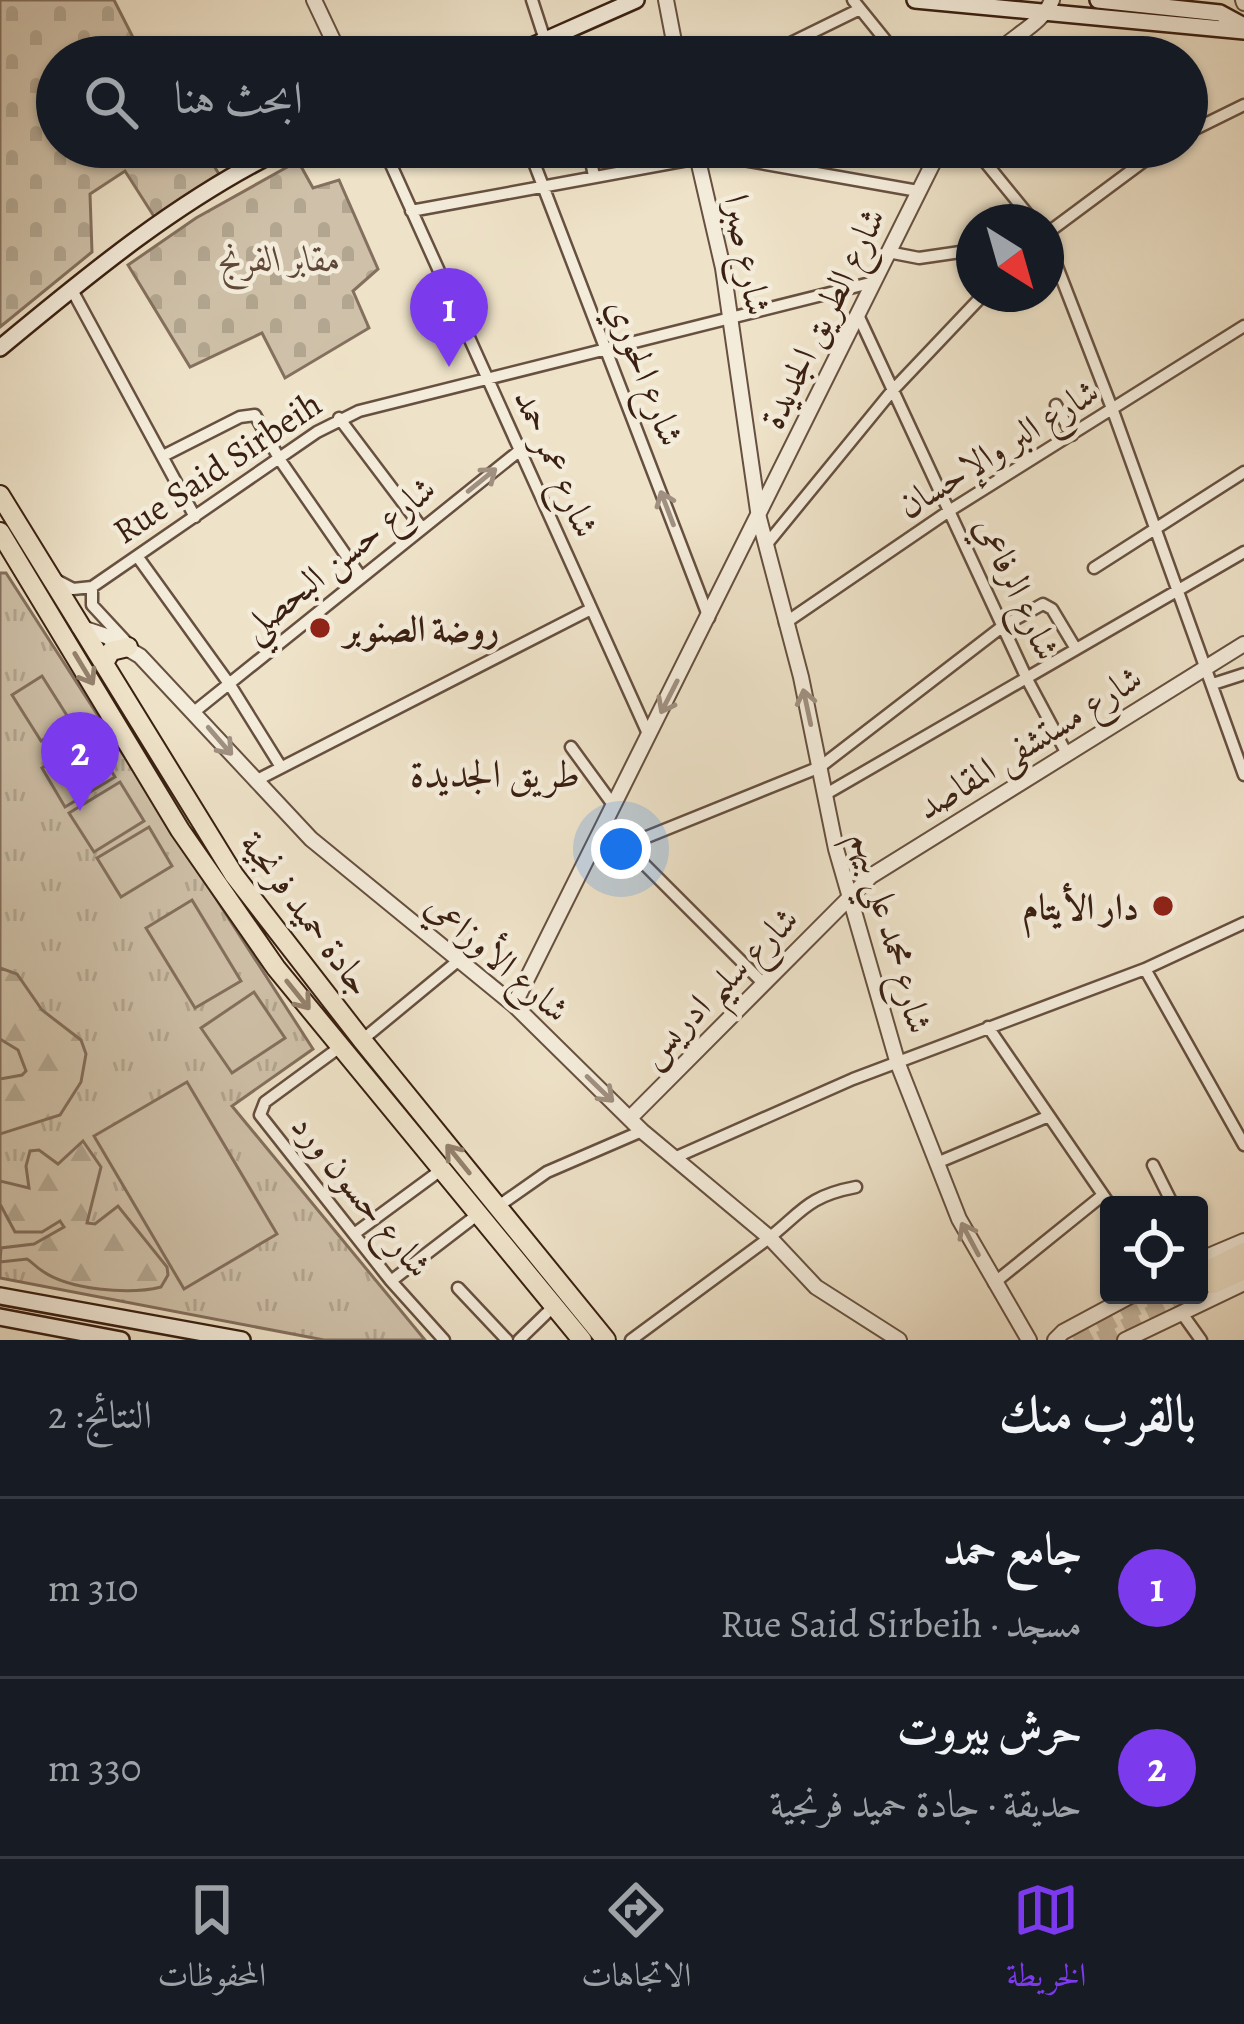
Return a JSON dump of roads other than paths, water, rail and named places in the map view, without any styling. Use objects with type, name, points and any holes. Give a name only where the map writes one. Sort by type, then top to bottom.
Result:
[{"type":"main road","points":[[554,36],[636,0]]},
{"type":"main road","points":[[915,0],[1079,8],[1244,28]]},
{"type":"main road","points":[[1098,0],[1220,13],[1244,28]]},
{"type":"main road","points":[[0,348],[72,290],[245,168]]},
{"type":"main road","name":"جادة حميد فرنجية","points":[[0,495],[213,845],[362,1040],[606,1340]]},
{"type":"main road","name":"جادة حميد فرنجية","points":[[0,532],[215,882],[276,968],[583,1340]]},
{"type":"main road","points":[[104,663],[111,651],[134,651]]},
{"type":"main road","points":[[1208,1264],[1244,1252]]},
{"type":"main road","points":[[1208,1266],[1244,1270]]},
{"type":"main road","points":[[0,1297],[242,1340]]},
{"type":"main road","points":[[0,1317],[121,1340]]},
{"type":"street","points":[[314,0],[331,36]]},
{"type":"street","points":[[532,0],[544,36]]},
{"type":"street","points":[[666,0],[672,36]]},
{"type":"street","points":[[799,36],[856,4],[882,36]]},
{"type":"street","points":[[1014,36],[1049,7]]},
{"type":"street","points":[[1208,123],[1244,105]]},
{"type":"street","name":"شارع عمر حمد","points":[[392,168],[650,736]]},
{"type":"street","name":"شارع الحوري","points":[[538,168],[709,618]]},
{"type":"street","points":[[592,168],[594,176]]},
{"type":"street","points":[[411,211],[630,168]]},
{"type":"street","name":"شارع صبرا","points":[[701,168],[724,268],[759,518]]},
{"type":"street","points":[[791,168],[918,191]]},
{"type":"street","name":"شارع الطريق الجديدة","points":[[514,1005],[930,168]]},
{"type":"street","points":[[990,168],[1019,204]]},
{"type":"street","points":[[1064,222],[1135,168]]},
{"type":"street","points":[[888,252],[919,258],[956,253]]},
{"type":"street","name":"Rue Said Sirbeih","points":[[92,587],[339,418],[874,281]]},
{"type":"street","points":[[1064,283],[1244,775]]},
{"type":"street","points":[[72,290],[195,518]]},
{"type":"street","points":[[766,545],[892,391],[967,312]]},
{"type":"street","name":"شارع الرفاعي","points":[[858,315],[1066,754]]},
{"type":"street","name":"شارع البر والإحسان","points":[[785,623],[1244,326]]},
{"type":"street","points":[[1056,405],[1072,435]]},
{"type":"street","points":[[163,456],[251,414],[361,577]]},
{"type":"street","points":[[339,418],[422,528]]},
{"type":"street","name":"شارع حسن البحصلي","points":[[194,712],[519,451]]},
{"type":"street","points":[[1094,568],[1244,472]]},
{"type":"street","name":"شارع محمد علي بيهم","points":[[759,518],[836,849],[898,1064],[959,1220],[1029,1340]]},
{"type":"street","points":[[826,794],[1244,552]]},
{"type":"street","points":[[137,556],[230,685],[281,767]]},
{"type":"street","points":[[51,575],[67,587],[92,587],[92,605],[134,651]]},
{"type":"street","points":[[627,845],[820,767],[1003,626],[1043,604],[1052,609],[1076,649]]},
{"type":"street","points":[[255,781],[591,609]]},
{"type":"street","points":[[64,634],[83,626]]},
{"type":"street","name":"شارع الأوزاعي","points":[[83,626],[134,651],[311,839],[514,1005],[642,1131],[770,1238],[816,1287],[899,1340]]},
{"type":"street","name":"شارع مستشفى المقاصد","points":[[850,896],[871,876],[1244,644]]},
{"type":"street","points":[[1213,684],[1244,674]]},
{"type":"street","points":[[571,747],[614,806]]},
{"type":"street","points":[[605,825],[762,982]]},
{"type":"street","name":"شارع سليم ادريس","points":[[630,1118],[850,896]]},
{"type":"street","points":[[674,1157],[824,1090],[1145,969],[1244,923]]},
{"type":"street","points":[[362,1040],[460,960]]},
{"type":"street","points":[[1145,969],[1244,1144]]},
{"type":"street","points":[[988,1027],[1103,1196]]},
{"type":"street","name":"شارع حسون ورد","points":[[340,1047],[265,1102],[260,1115],[391,1281],[444,1340]]},
{"type":"street","points":[[938,1162],[1049,1116]]},
{"type":"street","points":[[497,1207],[548,1172],[642,1131]]},
{"type":"street","points":[[1153,1165],[1168,1196]]},
{"type":"street","points":[[354,1234],[441,1170]]},
{"type":"street","points":[[631,1340],[770,1238],[796,1211],[818,1197],[856,1187]]},
{"type":"street","points":[[994,1283],[1100,1204]]},
{"type":"street","points":[[391,1281],[478,1215]]},
{"type":"street","points":[[1208,1263],[1244,1241]]},
{"type":"street","points":[[1125,1340],[1244,1283]]},
{"type":"street","points":[[458,1288],[507,1340]]},
{"type":"street","points":[[1055,1340],[1115,1304]]},
{"type":"street","points":[[519,1340],[554,1306]]},
{"type":"street","points":[[1181,1312],[1201,1340]]},
{"type":"tunnel","points":[[1074,1340],[1141,1304]]},
{"type":"tunnel","points":[[1100,1340],[1173,1304]]},
{"type":"place","name":"جامع حمد","points":[[449,367]]},
{"type":"place","name":"روضة الصنوبر","points":[[320,628]]},
{"type":"place","name":"حرش بيروت","points":[[80,811]]},
{"type":"place","name":"دار الأيتام","points":[[1163,906]]},
{"type":"district","name":"طريق الجديدة","points":[[495,773]]},
{"type":"park label","name":"مقابر الفرنج","points":[[280,258]]}]
